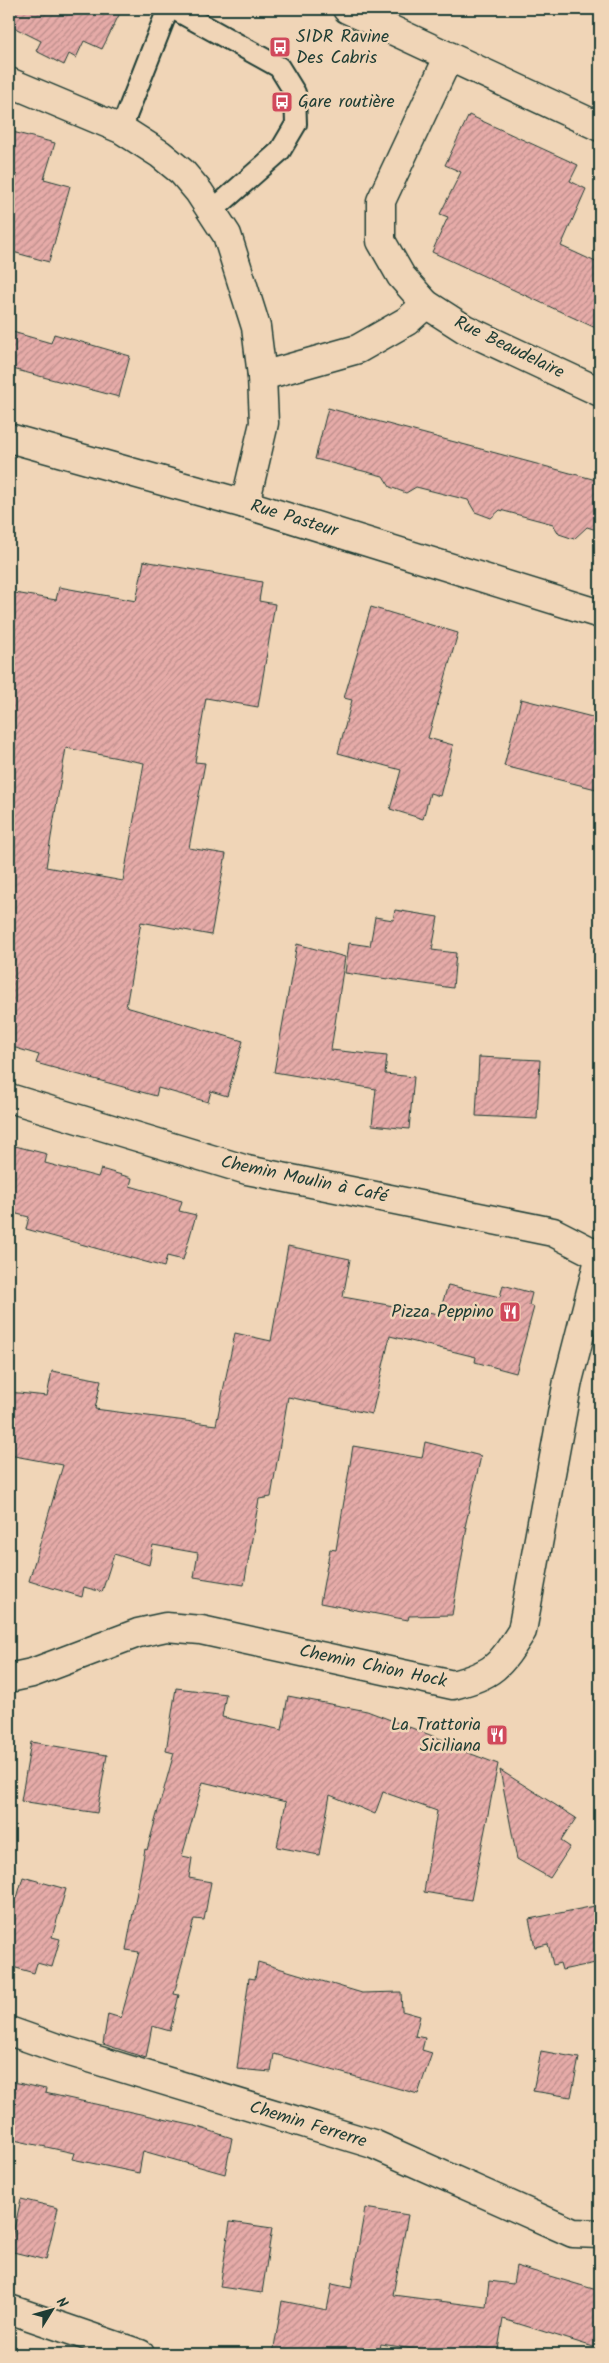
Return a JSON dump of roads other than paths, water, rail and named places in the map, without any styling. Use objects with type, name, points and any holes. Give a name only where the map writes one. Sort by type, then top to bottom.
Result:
[{"type":"street","points":[[348,9],[600,127]]},
{"type":"street","name":"Rue Beaudelaire","points":[[449,56],[381,201],[381,241],[400,276],[426,304],[465,329],[600,392]]},
{"type":"street","points":[[9,82],[121,129],[160,154],[182,172],[199,192],[227,235],[256,328],[262,376],[264,422],[245,504]]},
{"type":"street","points":[[262,376],[358,349],[407,321],[426,304]]},
{"type":"street","name":"Rue Pasteur","points":[[9,438],[245,504],[593,609]]},
{"type":"street","name":"Chemin Moulin à Café","points":[[9,1098],[247,1170],[554,1232],[600,1256]]},
{"type":"street","name":"Chemin Chion Hock","points":[[9,1678],[32,1673],[138,1633],[166,1627],[201,1630],[452,1685],[482,1678],[504,1659],[522,1631],[568,1381],[600,1256]]},
{"type":"street","name":"Chemin Ferrerre","points":[[9,2031],[56,2048],[373,2144],[573,2233],[600,2234]]},
{"type":"street","points":[[9,2309],[140,2354]]},
{"type":"lane","points":[[121,129],[168,9]]},
{"type":"lane","points":[[174,9],[279,67],[295,93],[296,124],[280,151],[212,212]]},
{"type":"place","name":"SIDR Ravine Des Cabris","points":[[280,47]]},
{"type":"place","name":"Gare routière","points":[[282,102]]},
{"type":"place","name":"Pizza Peppino","points":[[510,1312]]},
{"type":"place","name":"La Trattoria Siciliana","points":[[497,1735]]}]
